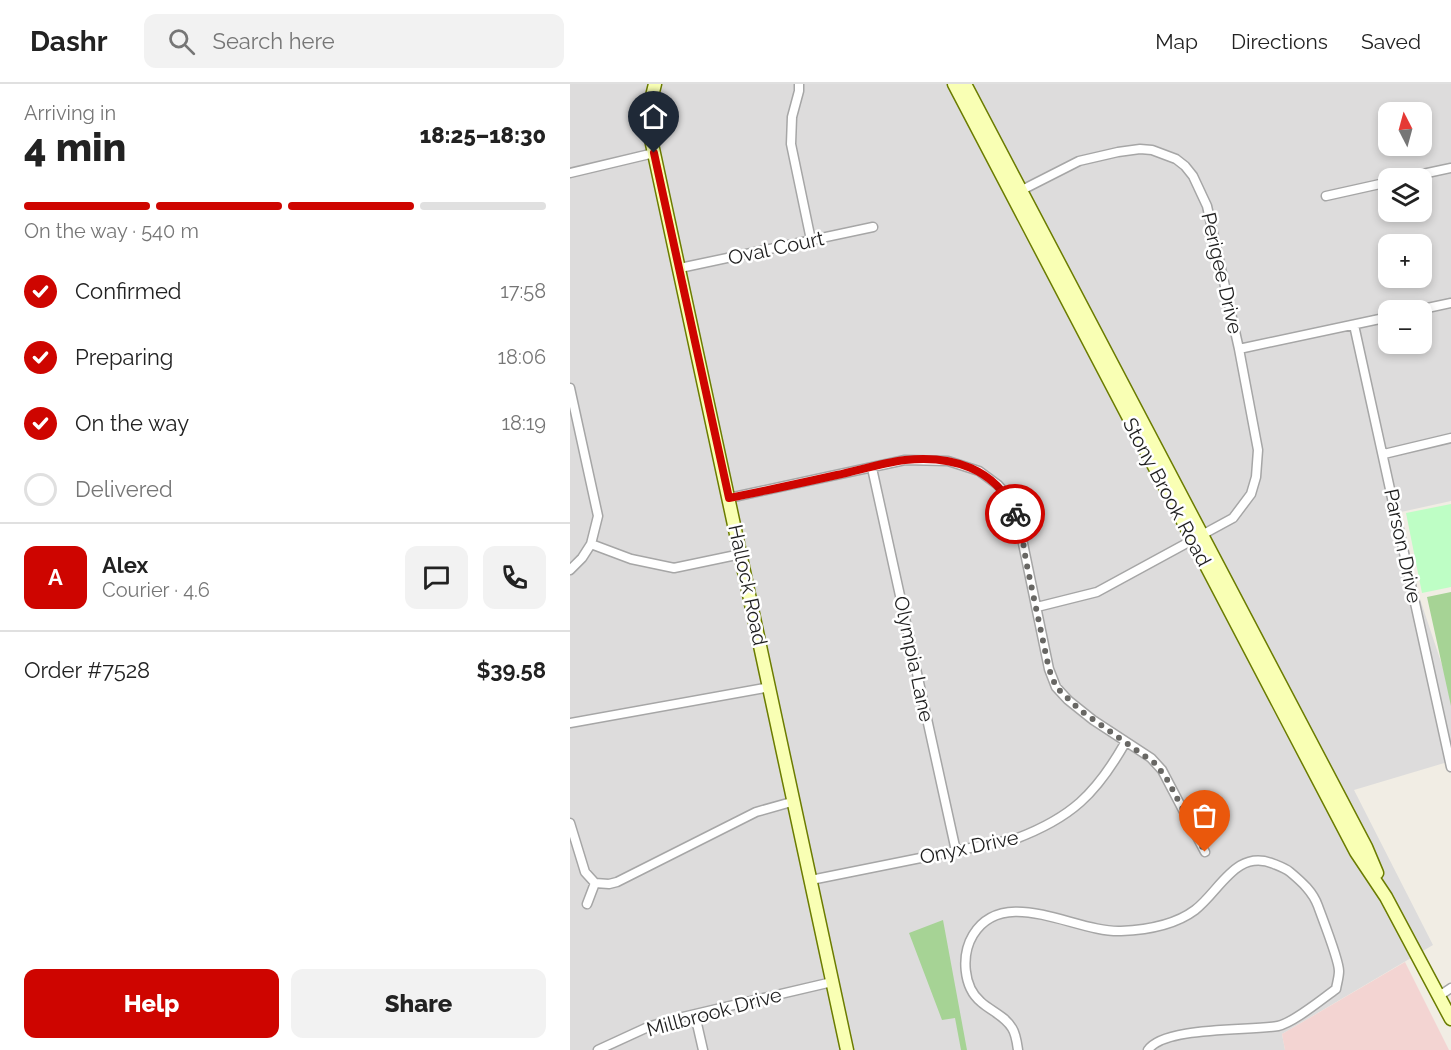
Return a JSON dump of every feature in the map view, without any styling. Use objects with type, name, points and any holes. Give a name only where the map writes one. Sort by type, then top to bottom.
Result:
[{"type":"main road","name":"Hallock Road","points":[[655,84],[648,115],[654,153],[847,1050]]},
{"type":"main road","name":"Stony Brook Road","points":[[964,86],[1016,193],[1198,538],[1280,693],[1366,847],[1386,897],[1451,1019]]},
{"type":"street","points":[[799,84],[792,117],[791,144],[811,240]]},
{"type":"street","name":"Perigee Drive","points":[[1016,193],[1079,161],[1140,149],[1165,154],[1176,159],[1193,176],[1207,206],[1239,350],[1257,439],[1259,462],[1251,494],[1233,518],[1097,592],[1037,607]]},
{"type":"street","points":[[570,173],[654,153]]},
{"type":"street","points":[[1432,172],[1451,168]]},
{"type":"street","points":[[1326,196],[1378,184]]},
{"type":"street","name":"Oval Court","points":[[680,268],[873,227]]},
{"type":"street","points":[[1432,307],[1451,303]]},
{"type":"street","points":[[1239,350],[1378,320]]},
{"type":"street","name":"Parson Drive","points":[[1354,325],[1451,767]]},
{"type":"street","points":[[570,388],[598,516],[591,544],[570,570]]},
{"type":"street","points":[[1384,454],[1451,438]]},
{"type":"street","points":[[570,446],[581,444]]},
{"type":"street","points":[[729,498],[905,460],[948,461],[979,471],[998,484],[1006,494],[1019,524],[1049,669],[1056,687],[1080,710],[1125,743],[1151,758],[1161,770],[1205,852]]},
{"type":"street","name":"Olympia Lane","points":[[872,468],[956,851]]},
{"type":"street","points":[[591,544],[631,560],[674,568],[741,554]]},
{"type":"street","points":[[570,723],[770,687]]},
{"type":"street","name":"Onyx Drive","points":[[811,880],[1015,839],[1056,820],[1085,800],[1098,786],[1125,743]]},
{"type":"street","points":[[570,824],[585,872],[596,883],[609,884],[756,812],[795,801]]},
{"type":"street","points":[[1018,1050],[1013,1029],[979,1001],[966,976],[965,961],[973,934],[988,920],[1004,912],[1035,912],[1097,930],[1119,932],[1146,929],[1171,922],[1194,911],[1228,875],[1244,862],[1254,859],[1265,860],[1287,869],[1304,884],[1315,898],[1339,969],[1336,989],[1280,1026],[1194,1032],[1167,1039],[1151,1046],[1148,1050]]},
{"type":"street","points":[[586,904],[596,883]]},
{"type":"street","name":"Millbrook Drive","points":[[598,1050],[648,1027],[670,1020],[832,982]]},
{"type":"street","points":[[1439,996],[1451,988]]},
{"type":"street","points":[[695,1015],[703,1050]]},
{"type":"shaded area","points":[[570,84],[1451,84],[1451,501],[1401,512],[1419,596],[1451,692],[1451,761],[1354,790],[1433,945],[1282,1034],[1285,1050],[570,1050]]},
{"type":"shaded area","points":[[1405,962],[1449,1050],[1285,1050],[1282,1034]]},
{"type":"green space","points":[[1451,504],[1451,587],[1422,593],[1406,513]]},
{"type":"green space","points":[[1451,592],[1451,706],[1427,597]]},
{"type":"green space","points":[[943,920],[967,1050],[961,1050],[955,1018],[942,1020],[909,933]]},
{"type":"way so far","points":[[1015,514],[1022,535],[1049,669],[1056,687],[1093,720],[1151,758],[1178,798],[1205,852]]},
{"type":"route","points":[[654,153],[729,498],[905,460],[948,461],[979,471],[998,484],[1006,494],[1015,514]]}]
